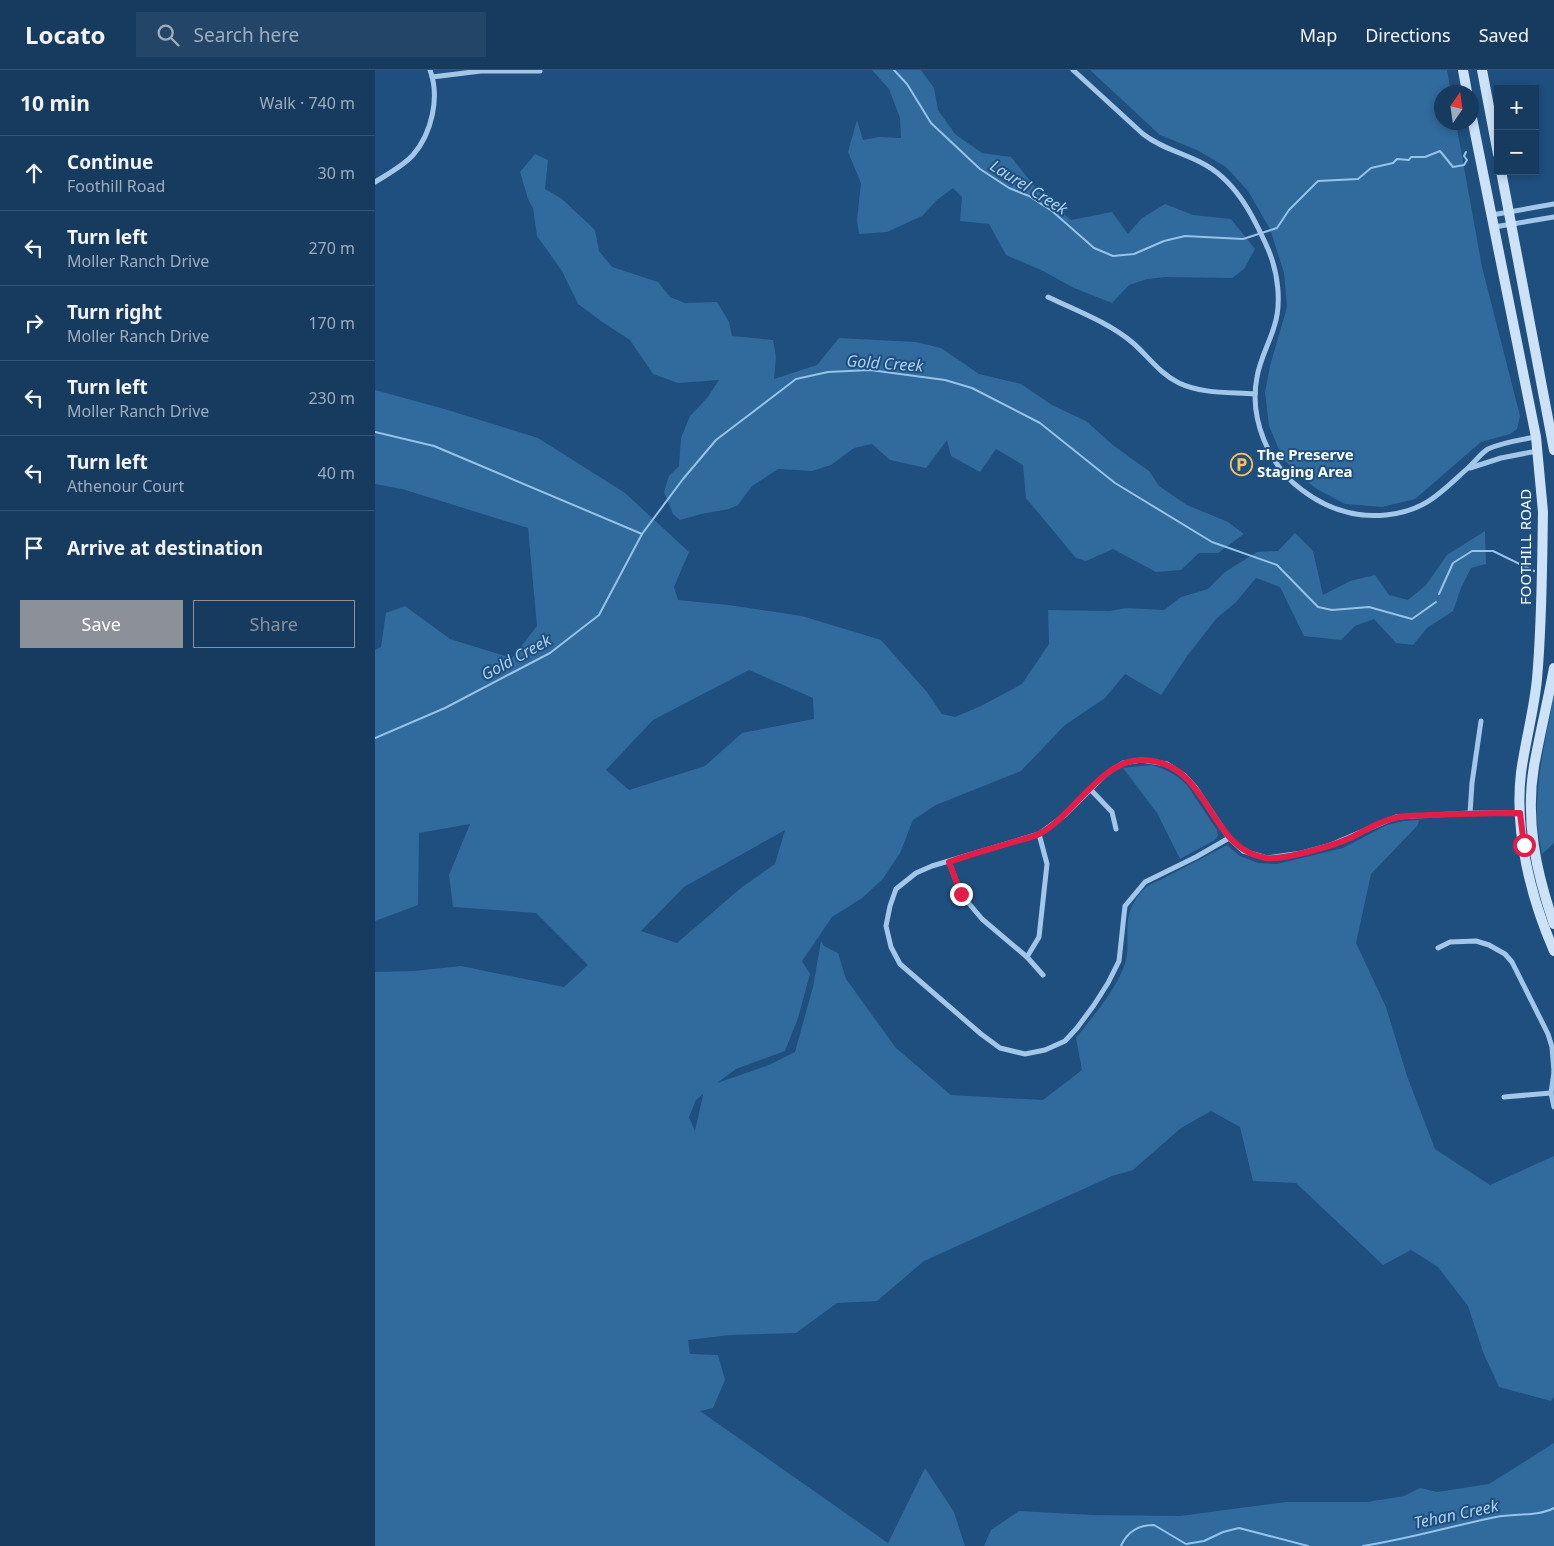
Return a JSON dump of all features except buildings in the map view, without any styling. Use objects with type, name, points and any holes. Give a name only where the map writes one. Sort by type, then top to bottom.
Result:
[{"type":"main road","points":[[1463,70],[1466,85]]},
{"type":"main road","points":[[1481,70],[1494,134]]},
{"type":"main road","name":"FOOTHILL ROAD","points":[[1474,130],[1538,450],[1543,512],[1541,598],[1536,690],[1521,774],[1520,813],[1533,892],[1554,951]]},
{"type":"main road","points":[[1502,175],[1553,434],[1554,449],[1538,450]]},
{"type":"main road","points":[[1536,437],[1553,434]]},
{"type":"main road","points":[[1554,668],[1534,766],[1531,812],[1536,860],[1543,891],[1554,924]]},
{"type":"street","points":[[375,182],[413,155],[424,139],[431,122],[434,101],[433,77],[430,70]]},
{"type":"street","points":[[1073,70],[1154,143],[1201,163],[1218,173],[1239,194],[1251,214],[1269,251],[1275,276],[1278,307],[1275,325],[1261,361],[1255,394],[1259,425],[1267,450],[1294,485],[1330,508],[1351,514],[1371,516],[1406,511],[1428,503],[1488,449],[1536,437]]},
{"type":"street","points":[[433,77],[481,72],[540,71]]},
{"type":"street","points":[[1492,215],[1554,204]]},
{"type":"street","points":[[1494,228],[1554,216]]},
{"type":"street","points":[[1048,297],[1105,324],[1133,343],[1159,369],[1179,383],[1197,390],[1255,394]]},
{"type":"street","points":[[1467,468],[1538,450]]},
{"type":"street","points":[[1470,813],[1472,783],[1481,721]]},
{"type":"street","points":[[1229,838],[1196,857],[1145,882],[1125,906],[1119,961],[1109,983],[1077,1028],[1065,1041],[1045,1050],[1025,1054],[1000,1048],[981,1034],[900,964],[891,947],[887,926],[889,906],[896,889],[916,873],[932,866],[1039,834],[1065,815],[1106,774],[1123,763],[1141,760],[1167,764],[1184,775],[1195,786],[1229,838],[1243,851],[1267,858],[1302,853],[1328,846],[1396,817],[1531,812]]},
{"type":"street","points":[[1091,789],[1112,812],[1116,829]]},
{"type":"street","points":[[1027,957],[1039,937],[1047,864],[1039,834]]},
{"type":"street","points":[[949,862],[961,894],[982,919],[1027,957],[1043,975]]},
{"type":"street","points":[[1438,948],[1450,942],[1476,941],[1498,950],[1512,962],[1548,1034],[1552,1047],[1554,1072],[1551,1093],[1554,1107]]},
{"type":"street","points":[[1504,1097],[1551,1093]]},
{"type":"shaded area","points":[[872,70],[921,70],[934,88],[938,110],[955,134],[982,153],[1011,157],[1040,193],[1071,220],[1112,212],[1128,234],[1142,218],[1165,204],[1193,215],[1231,219],[1255,249],[1244,269],[1232,278],[1166,277],[1147,279],[1129,285],[1112,303],[1074,288],[1043,271],[1006,255],[989,224],[960,221],[962,197],[953,188],[937,200],[922,216],[887,232],[859,234],[857,220],[861,183],[848,152],[857,120],[863,140],[879,137],[901,138],[900,118],[889,89]]},
{"type":"shaded area","points":[[1090,70],[1447,70],[1450,85],[1434,85],[1434,130],[1457,130],[1482,267],[1520,416],[1517,429],[1510,434],[1481,442],[1415,499],[1382,507],[1345,504],[1315,488],[1283,459],[1269,426],[1265,392],[1270,366],[1287,307],[1284,273],[1270,229],[1248,191],[1226,167],[1197,150],[1160,135]]},
{"type":"shaded area","points":[[535,154],[548,160],[545,189],[562,199],[595,230],[599,251],[612,267],[658,282],[670,297],[685,303],[717,302],[729,322],[732,336],[773,340],[776,357],[774,379],[817,365],[839,338],[916,342],[941,348],[979,374],[1021,384],[1052,405],[1086,421],[1114,446],[1149,471],[1159,486],[1187,505],[1228,522],[1244,534],[1218,553],[1199,553],[1181,570],[1156,572],[1113,549],[1086,561],[1076,558],[1026,498],[1023,465],[996,449],[980,472],[951,456],[947,440],[926,468],[890,460],[872,444],[854,448],[831,465],[812,471],[778,469],[752,486],[738,505],[729,509],[680,520],[673,514],[664,492],[669,476],[679,466],[681,438],[690,416],[707,398],[719,380],[678,383],[653,374],[630,340],[578,304],[562,271],[537,236],[533,208],[528,199],[520,172]]},
{"type":"shaded area","points":[[375,390],[538,438],[625,493],[689,552],[674,587],[678,600],[802,616],[881,640],[926,691],[942,714],[955,717],[981,706],[1022,684],[1049,644],[1048,610],[1110,611],[1126,608],[1164,610],[1181,597],[1208,589],[1225,572],[1257,552],[1278,551],[1295,533],[1313,551],[1323,595],[1350,581],[1375,575],[1389,595],[1408,600],[1426,585],[1447,555],[1485,531],[1486,564],[1471,568],[1461,588],[1453,611],[1427,628],[1413,645],[1396,643],[1374,619],[1355,626],[1341,640],[1304,636],[1280,587],[1256,578],[1236,602],[1216,619],[1187,656],[1161,695],[1125,674],[1105,698],[1065,725],[1021,771],[936,805],[913,820],[900,853],[882,880],[862,898],[832,917],[802,961],[810,974],[798,1018],[785,1051],[736,1069],[717,1083],[769,1065],[795,1052],[813,987],[821,941],[824,946],[838,953],[846,979],[896,1048],[951,1095],[1043,1100],[1082,1070],[1076,1038],[1108,997],[1123,969],[1126,959],[1130,911],[1145,888],[1227,845],[1240,856],[1258,863],[1277,864],[1343,848],[1387,825],[1419,820],[1418,825],[1371,874],[1356,943],[1386,1007],[1407,1076],[1435,1149],[1490,1185],[1554,1156],[1554,1397],[1551,1401],[1499,1387],[1483,1352],[1468,1306],[1438,1267],[1411,1250],[1383,1265],[1296,1183],[1253,1181],[1240,1127],[1211,1111],[1181,1128],[1133,1170],[1112,1176],[924,1261],[877,1301],[837,1303],[796,1333],[730,1335],[688,1340],[690,1354],[718,1355],[725,1380],[713,1408],[700,1411],[888,1543],[925,1468],[954,1512],[965,1546],[375,1546],[375,972],[414,971],[461,966],[564,987],[588,965],[536,913],[453,907],[449,875],[470,824],[419,833],[418,905],[375,921],[375,650],[381,647],[386,613],[405,606],[450,639],[512,658],[537,626],[528,528],[402,489],[375,484]],"holes":[[[749,670],[813,698],[814,719],[742,733],[705,766],[629,790],[606,770],[653,720]],[[785,830],[775,864],[742,887],[677,943],[641,931],[684,887]],[[703,1094],[695,1131],[689,1117],[696,1100]]]},
{"type":"shaded area","points":[[1554,694],[1554,843],[1542,854],[1537,821],[1538,785]]},
{"type":"shaded area","points":[[1151,765],[1171,772],[1187,785],[1217,830],[1218,836],[1215,840],[1180,859],[1157,813],[1123,768]]},
{"type":"shaded area","points":[[1554,1443],[1554,1546],[984,1546],[991,1530],[1019,1511],[1092,1515],[1180,1516],[1286,1502],[1367,1502],[1404,1496],[1420,1488],[1437,1492],[1489,1484]]},
{"type":"waterway","name":"Laurel Creek","points":[[894,70],[907,84],[931,123],[980,169],[1009,188],[1029,196],[1052,211],[1094,248],[1113,256],[1134,254],[1164,241],[1185,236],[1243,239],[1277,228],[1289,210],[1318,181],[1358,179],[1371,168],[1393,163],[1397,159],[1409,160],[1411,157],[1425,157],[1440,151],[1453,167],[1464,165],[1467,160],[1464,156],[1466,152]]},
{"type":"waterway","name":"Gold Creek","points":[[375,738],[445,708],[550,653],[599,615],[642,534],[683,479],[716,440],[796,379],[828,372],[870,370],[945,380],[972,388],[1040,423],[1115,483],[1212,542],[1277,565],[1318,607],[1332,610],[1369,607],[1412,619],[1436,602]]},
{"type":"waterway","points":[[375,432],[434,446],[642,534]]},
{"type":"waterway","name":"Gold Creek","points":[[1439,594],[1453,563],[1472,551],[1493,551],[1534,571]]},
{"type":"waterway","name":"Tehan Creek","points":[[1363,1546],[1496,1517],[1540,1513],[1554,1508]]},
{"type":"waterway","name":"Tehan Creek","points":[[1121,1546],[1134,1530],[1143,1526],[1154,1525],[1186,1544],[1204,1541],[1223,1532],[1239,1528],[1308,1546]]},
{"type":"place","name":"The Preserve Staging Area","points":[[1241,464]]},
{"type":"route","points":[[961,894],[949,862],[1039,834],[1065,815],[1106,774],[1123,763],[1141,760],[1167,764],[1184,775],[1195,786],[1229,838],[1243,851],[1267,858],[1302,853],[1328,846],[1396,817],[1470,813],[1520,813],[1524,845]]}]
